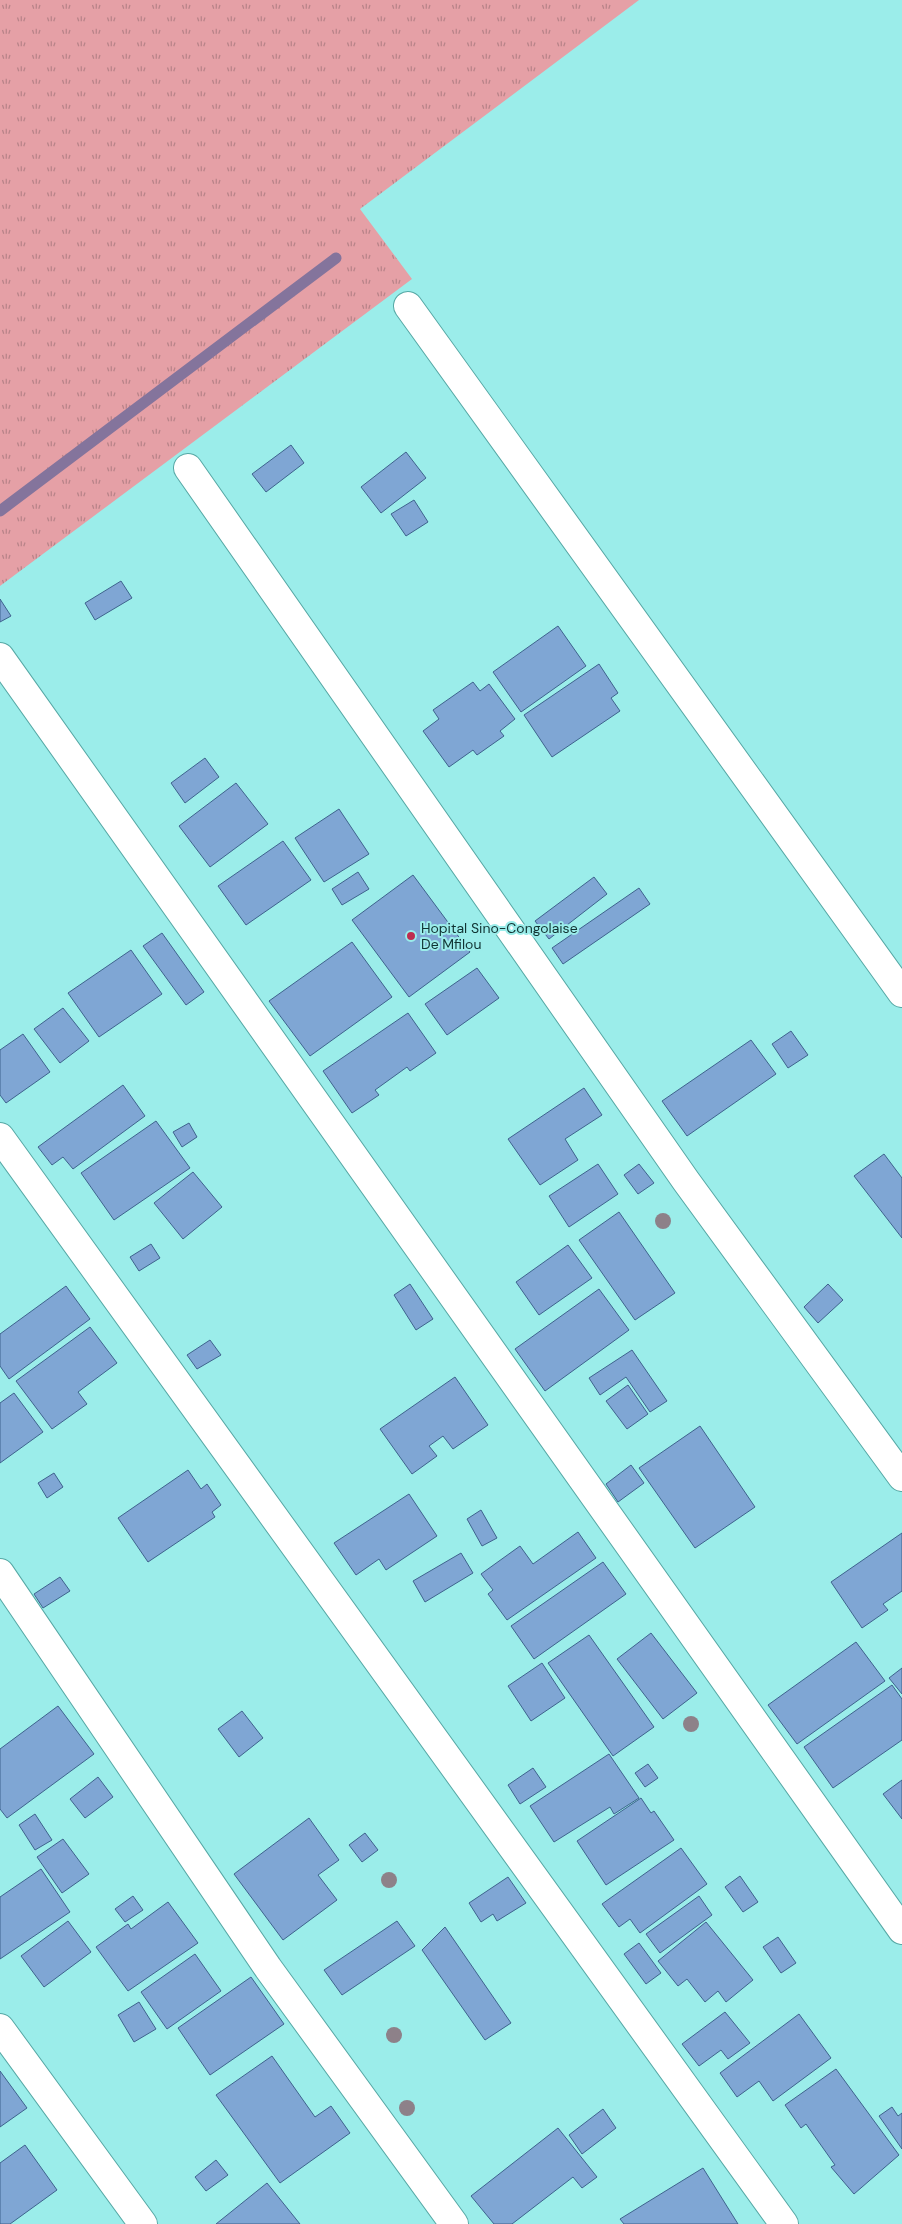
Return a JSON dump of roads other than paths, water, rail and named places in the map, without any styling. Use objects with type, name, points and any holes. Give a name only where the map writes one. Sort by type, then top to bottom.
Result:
[{"type":"street","points":[[408,306],[902,993]]},
{"type":"street","points":[[188,468],[686,1181],[902,1477]]},
{"type":"street","points":[[0,657],[902,1930]]},
{"type":"street","points":[[0,1137],[784,2224]]},
{"type":"street","points":[[0,1573],[268,1968],[454,2224]]},
{"type":"street","points":[[0,2028],[143,2224]]},
{"type":"waterway","points":[[0,511],[336,258]]},
{"type":"place","name":"Hopital Sino-Congolaise De Mfilou","points":[[411,936]]}]
